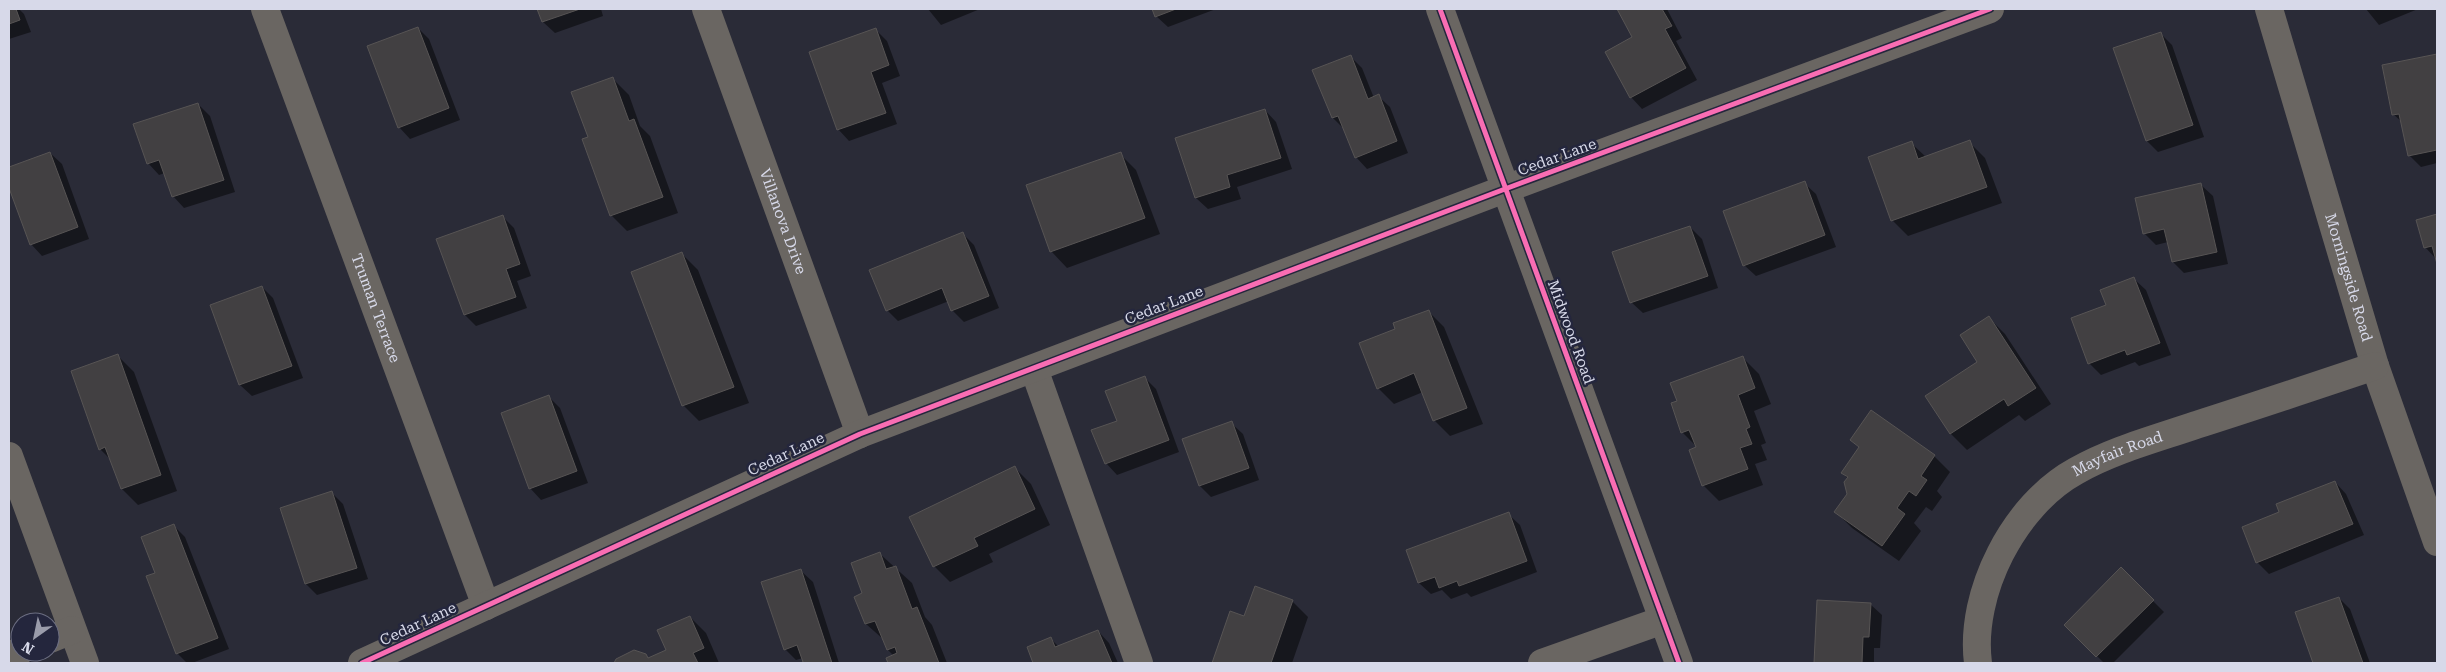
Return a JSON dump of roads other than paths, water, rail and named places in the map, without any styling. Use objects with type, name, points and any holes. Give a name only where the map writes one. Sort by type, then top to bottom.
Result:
[{"type":"street","name":"Truman Terrace","points":[[265,9],[486,606]]},
{"type":"street","name":"Villanova Drive","points":[[706,9],[860,434]]},
{"type":"street","name":"Midwood Road","points":[[1440,9],[1680,663]]},
{"type":"street","name":"Cedar Lane","points":[[362,663],[860,434],[1990,9]]},
{"type":"street","name":"Morningside Road","points":[[2269,9],[2375,366],[2437,542]]},
{"type":"street","name":"Mayfair Road","points":[[1978,663],[1980,611],[1991,572],[2012,531],[2040,498],[2074,472],[2116,452],[2375,366]]},
{"type":"street","points":[[1034,368],[1139,663]]},
{"type":"street","points":[[9,456],[61,634],[85,663]]},
{"type":"street","points":[[1542,663],[1664,620]]}]
